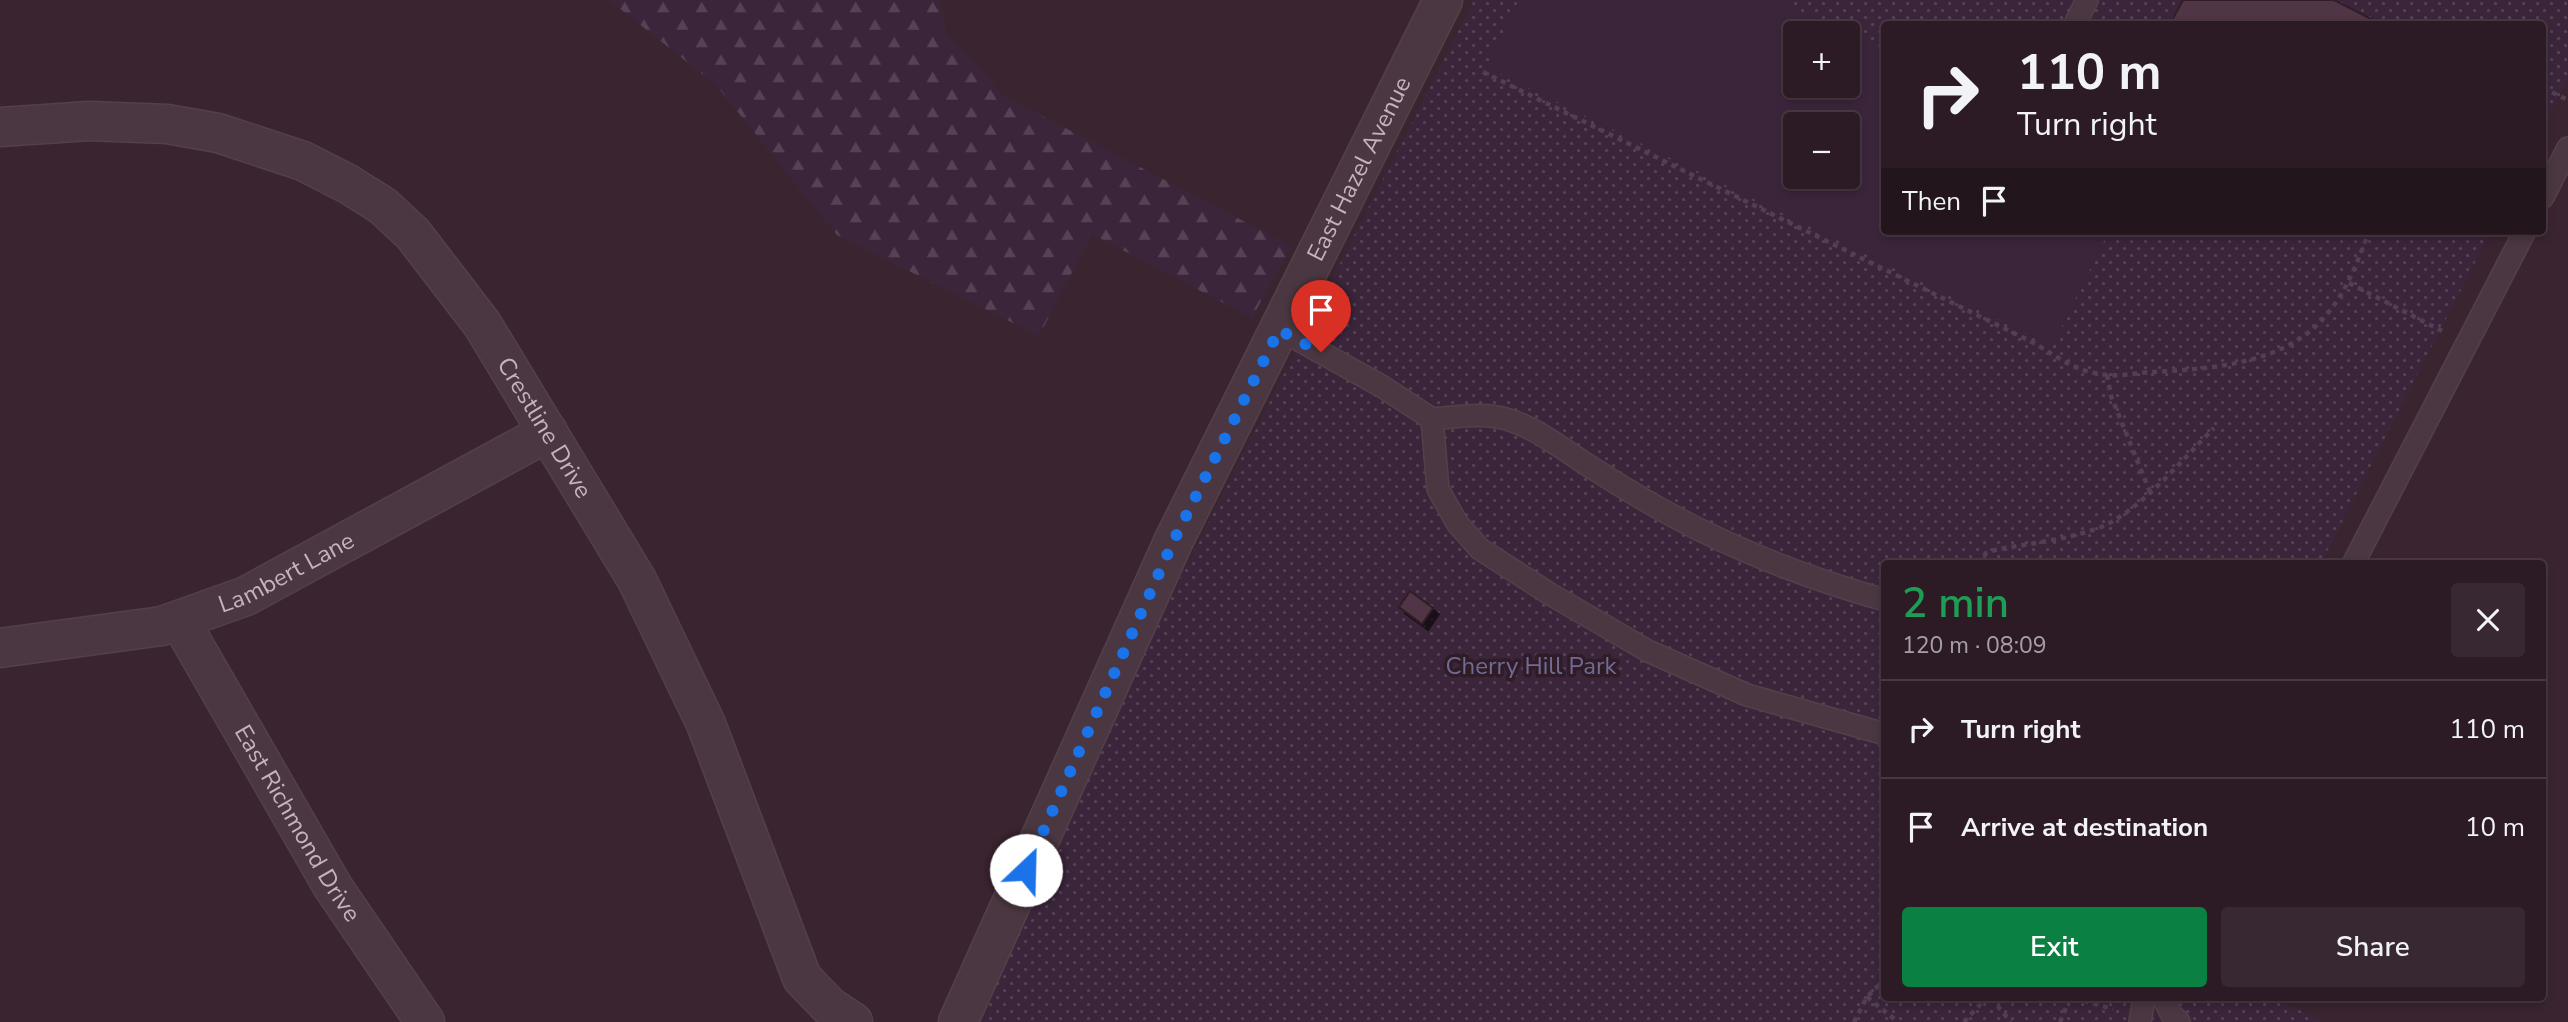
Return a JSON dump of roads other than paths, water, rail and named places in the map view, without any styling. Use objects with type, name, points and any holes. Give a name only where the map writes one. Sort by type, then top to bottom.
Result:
[{"type":"street","name":"East Hazel Avenue","points":[[958,1022],[1173,542],[1443,0]]},
{"type":"street","name":"Crestline Drive","points":[[0,127],[89,121],[167,124],[218,134],[291,157],[348,184],[383,206],[413,234],[446,273],[482,324],[637,580],[706,724],[802,978],[829,1006],[853,1022]]},
{"type":"street","name":"Lambert Lane","points":[[0,648],[162,626],[246,596],[548,432]]},
{"type":"street","name":"East Richmond Drive","points":[[180,621],[332,887],[425,1022]]},
{"type":"lane","points":[[2076,21],[2087,0]]},
{"type":"lane","points":[[2546,191],[2568,148]]},
{"type":"lane","points":[[2355,560],[2523,235]]},
{"type":"lane","points":[[1279,330],[1384,387],[1432,419],[1468,415],[1505,418],[1532,429],[1623,488],[1700,530],[1777,564],[1881,599]]},
{"type":"lane","points":[[1432,419],[1438,489],[1457,523],[1480,549],[1550,594],[1648,651],[1747,695],[1881,733]]},
{"type":"lane","points":[[2165,1001],[2179,1022]]},
{"type":"park label","name":"Cherry Hill Park","points":[[1531,666]]}]
